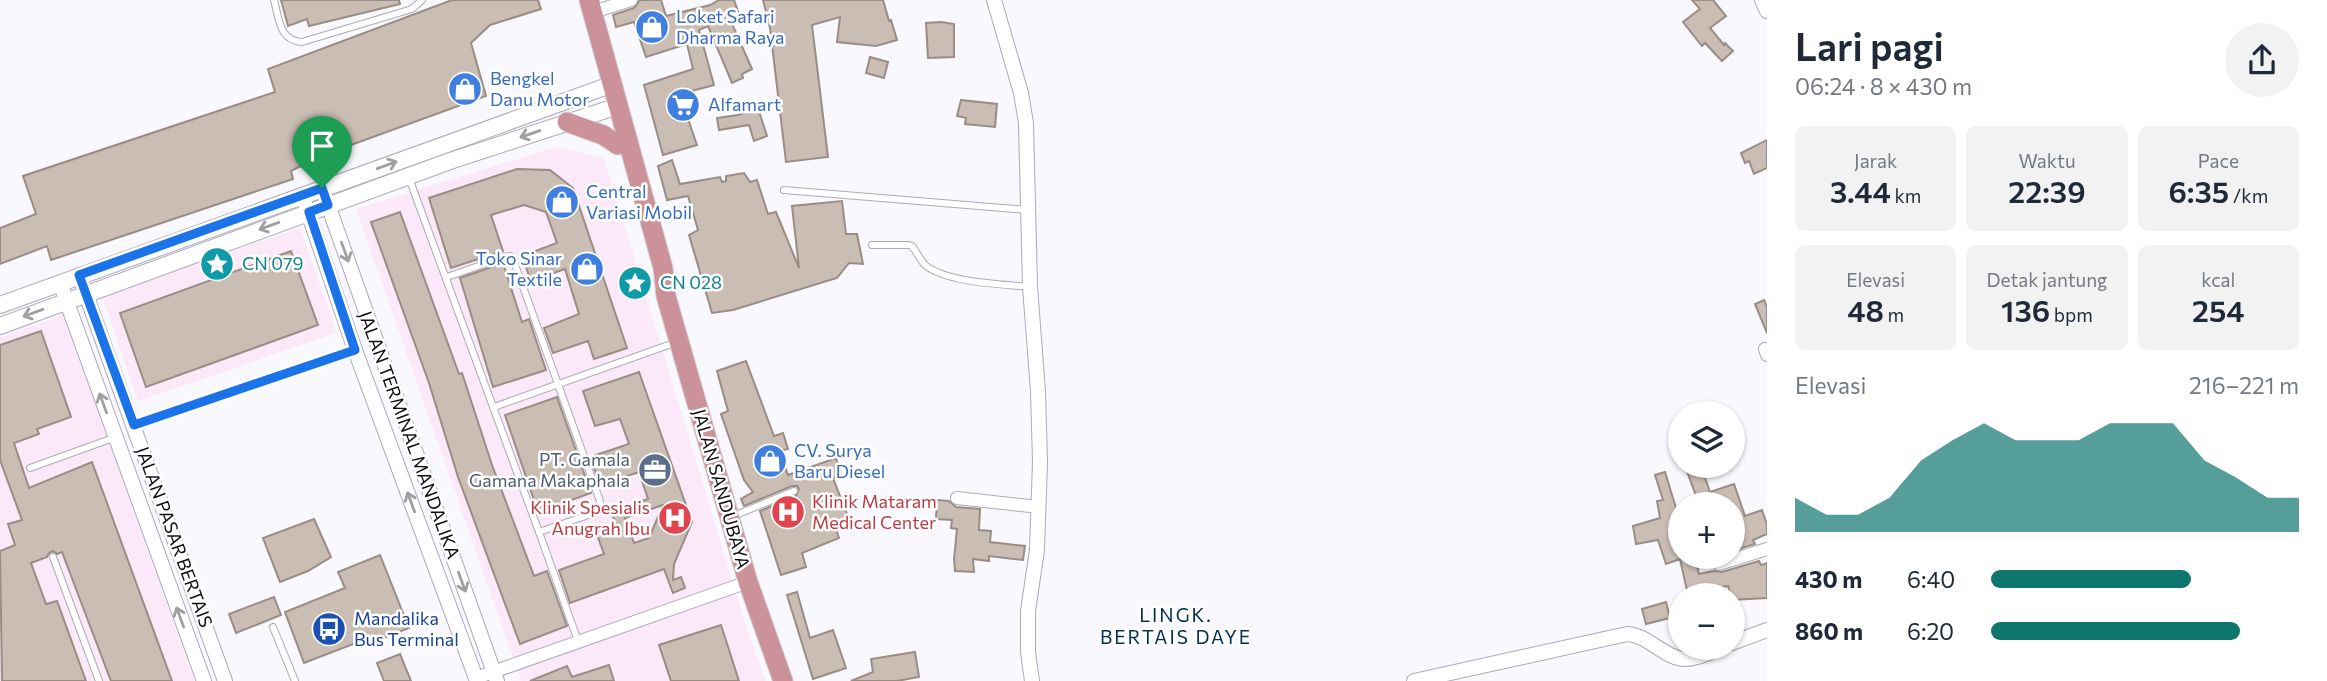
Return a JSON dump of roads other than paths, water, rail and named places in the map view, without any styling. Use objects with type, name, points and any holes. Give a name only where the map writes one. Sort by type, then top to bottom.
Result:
[{"type":"highway","name":"JALAN SANDUBAYA","points":[[587,4],[613,107],[663,268],[666,296],[748,582],[783,681]]},
{"type":"highway","name":"JALAN SANDUBAYA","points":[[613,107],[618,145],[653,272],[666,296]]},
{"type":"highway","points":[[567,122],[603,135],[618,145]]},
{"type":"main road","points":[[0,305],[608,86]]},
{"type":"main road","points":[[0,326],[408,176],[613,107]]},
{"type":"street","points":[[587,4],[631,0]]},
{"type":"street","points":[[994,0],[1023,103],[1026,123],[1030,287],[1038,391],[1039,508],[1037,550],[1028,611],[1031,681]]},
{"type":"street","points":[[1762,0],[1767,11]]},
{"type":"street","name":"JALAN TERMINAL MANDALIKA","points":[[322,188],[496,679]]},
{"type":"street","points":[[302,195],[355,350],[477,680],[496,679],[579,642],[748,582]]},
{"type":"street","name":"JALAN PASAR BERTAIS","points":[[79,275],[225,681]]},
{"type":"street","points":[[60,283],[204,681]]},
{"type":"street","points":[[957,498],[1039,508]]},
{"type":"street","points":[[1745,556],[1767,549]]},
{"type":"street","points":[[1745,639],[1767,631]]},
{"type":"street","points":[[1415,681],[1614,636],[1635,635],[1668,653]]},
{"type":"lane","points":[[274,0],[283,32],[289,39],[299,42],[415,8],[422,0]]},
{"type":"lane","points":[[408,176],[579,642]]},
{"type":"lane","points":[[784,190],[1028,210]]},
{"type":"lane","points":[[872,246],[909,245],[926,265],[939,273],[1030,287]]},
{"type":"lane","points":[[447,277],[504,257],[510,256],[513,259],[600,501],[599,508],[594,513],[539,532]]},
{"type":"lane","points":[[494,407],[679,342]]},
{"type":"lane","points":[[134,425],[355,350]]},
{"type":"lane","points":[[30,468],[116,437]]},
{"type":"lane","points":[[730,518],[794,491]]},
{"type":"lane","points":[[53,557],[99,681]]},
{"type":"lane","points":[[273,627],[295,681]]},
{"type":"place","name":"Loket Safari Dharma Raya","points":[[652,27]]},
{"type":"place","name":"Bengkel Danu Motor","points":[[465,89]]},
{"type":"place","name":"Alfamart","points":[[683,105]]},
{"type":"place","name":"Central Variasi Mobil","points":[[562,202]]},
{"type":"place","name":"CN 079","points":[[217,264]]},
{"type":"place","name":"Toko Sinar Textile","points":[[587,269]]},
{"type":"place","name":"CN 028","points":[[635,283]]},
{"type":"place","name":"CV. Surya Baru Diesel","points":[[770,461]]},
{"type":"place","name":"PT. Gamala Gamana Makaphala","points":[[655,470]]},
{"type":"place","name":"Klinik Mataram Medical Center","points":[[788,512]]},
{"type":"place","name":"Klinik Spesialis Anugrah Ibu","points":[[675,518]]},
{"type":"place","name":"Mandalika Bus Terminal","points":[[329,629]]},
{"type":"district","name":"LINGK. BERTAIS DAYE","points":[[1176,626]]}]
